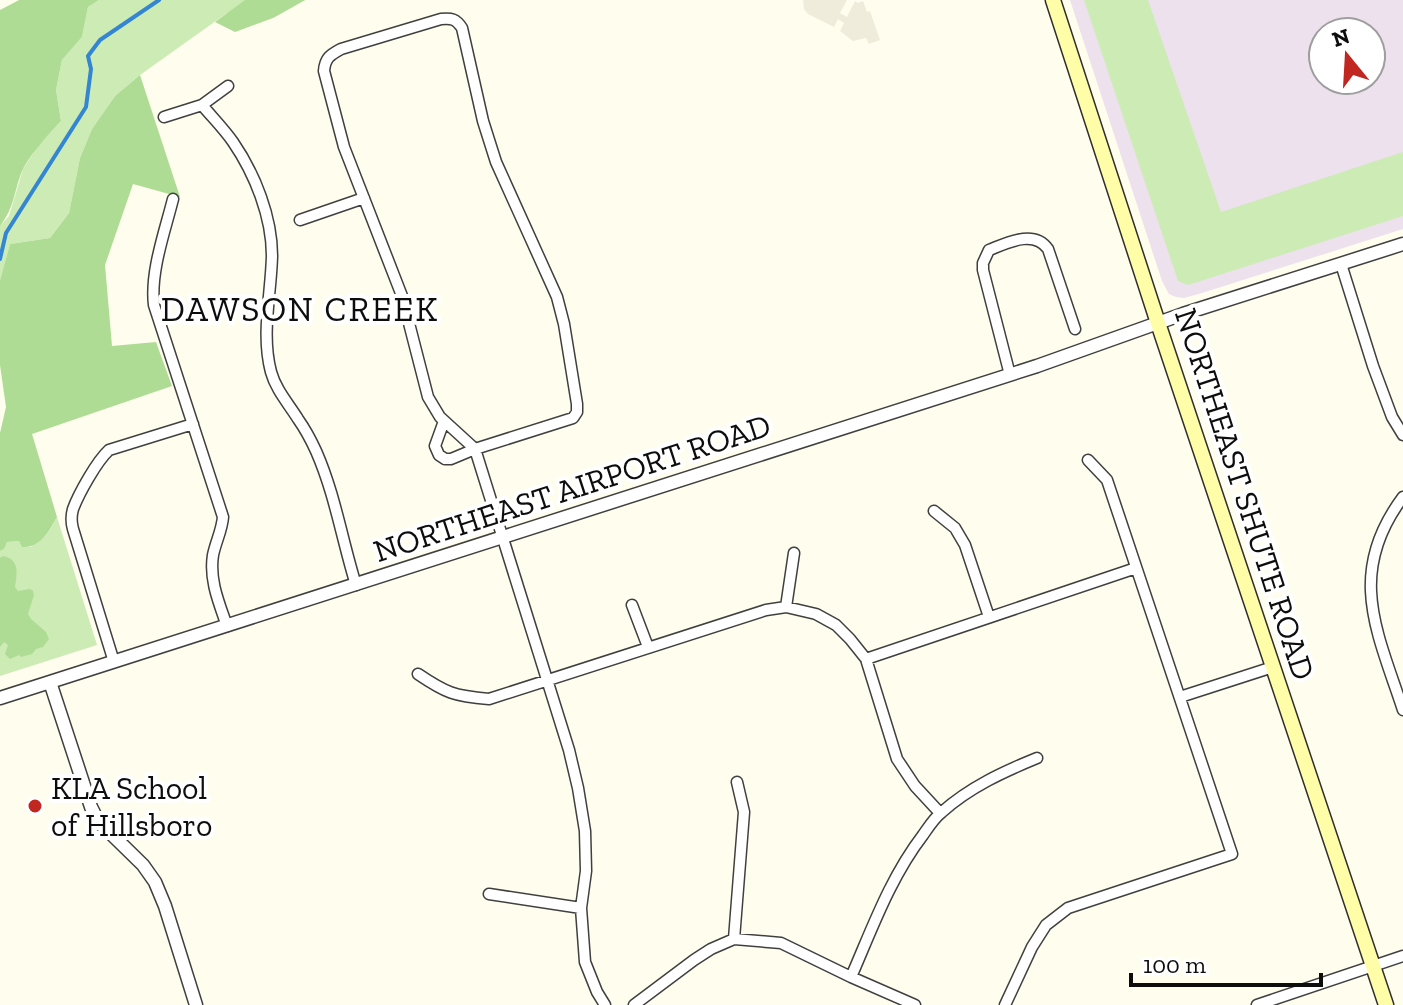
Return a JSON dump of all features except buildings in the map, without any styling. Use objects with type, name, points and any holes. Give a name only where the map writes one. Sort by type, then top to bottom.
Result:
[{"type":"main road","name":"NORTHEAST SHUTE ROAD","points":[[1053,0],[1386,1005]]},
{"type":"street","points":[[444,421],[435,446],[439,455],[451,459],[475,449],[573,418],[577,412],[557,297],[496,162],[483,121],[462,28],[451,18],[341,49],[330,54],[324,71],[344,147],[402,296],[428,397],[444,421],[475,449],[547,679],[578,788],[585,831],[586,871],[581,908],[585,962],[605,1005]]},
{"type":"street","points":[[164,117],[202,105],[228,86]]},
{"type":"street","points":[[202,105],[233,143],[262,202],[272,255],[266,347],[271,374],[280,394],[315,448],[327,478],[356,585]]},
{"type":"street","points":[[300,220],[364,198]]},
{"type":"street","points":[[173,199],[152,291],[223,517],[212,569],[227,626]]},
{"type":"street","points":[[1010,375],[983,270],[989,250],[1020,239],[1043,242],[1075,329]]},
{"type":"street","name":"NORTHEAST AIRPORT ROAD","points":[[0,698],[1010,375],[1158,323],[1403,244]]},
{"type":"street","points":[[1341,264],[1373,366],[1392,417],[1403,435]]},
{"type":"street","points":[[114,662],[73,529],[71,520],[74,508],[100,458],[109,450],[193,424]]},
{"type":"street","points":[[1005,1005],[1032,947],[1046,925],[1068,908],[1232,854],[1107,480],[1088,460]]},
{"type":"street","points":[[1403,497],[1376,546],[1371,593],[1373,618],[1403,710]]},
{"type":"street","points":[[934,511],[955,528],[965,545],[989,617]]},
{"type":"street","points":[[786,607],[794,553]]},
{"type":"street","points":[[866,659],[1136,568]]},
{"type":"street","points":[[632,605],[648,647]]},
{"type":"street","points":[[418,674],[443,691],[489,699],[766,610],[786,607],[816,614],[836,625],[866,659],[897,759],[915,786],[940,813]]},
{"type":"street","points":[[1180,697],[1273,667]]},
{"type":"street","points":[[50,682],[91,807],[98,821],[143,865],[155,882],[196,1005]]},
{"type":"street","points":[[851,977],[894,879],[940,813],[980,783],[1037,758]]},
{"type":"street","points":[[734,939],[744,812],[737,782]]},
{"type":"street","points":[[489,894],[581,908]]},
{"type":"street","points":[[634,1005],[711,949],[734,939],[781,943],[915,1005]]},
{"type":"street","points":[[1257,1005],[1281,1001],[1403,956]]},
{"type":"shaded area","points":[[803,0],[847,0],[840,13],[847,17],[855,1],[863,1],[867,12],[870,11],[880,40],[869,44],[866,38],[853,41],[840,31],[844,23],[838,19],[834,27],[808,14]]},
{"type":"shaded area","points":[[1070,0],[1403,0],[1403,229],[1184,298],[1169,294],[1162,281]]},
{"type":"green space","points":[[19,0],[99,0],[88,7],[82,37],[62,60],[56,90],[61,121],[24,167],[9,211],[0,226],[0,10]]},
{"type":"green space","points":[[99,0],[305,0],[273,18],[227,13],[115,96],[92,129],[80,158],[69,213],[50,238],[10,244],[0,280],[0,226],[9,216],[23,169],[38,146],[61,121],[56,90],[62,60],[82,37],[88,7]]},
{"type":"green space","points":[[245,0],[305,0],[273,18],[235,32],[215,22]]},
{"type":"green space","points":[[1084,0],[1148,0],[1221,212],[1403,152],[1403,216],[1188,285],[1178,281]]},
{"type":"green space","points":[[140,75],[180,197],[133,184],[105,265],[112,346],[156,342],[172,386],[32,434],[57,517],[44,538],[34,545],[22,547],[19,541],[7,542],[0,551],[0,433],[6,407],[0,365],[0,280],[10,244],[50,238],[69,213],[80,158],[92,129],[115,96]]},
{"type":"green space","points":[[57,517],[97,645],[0,676],[0,551],[6,542],[19,541],[30,547],[46,535]]},
{"type":"green space","points":[[3,556],[15,563],[15,587],[18,591],[33,591],[28,614],[49,639],[32,654],[10,659],[5,654],[8,645],[4,642],[0,647],[0,558]]},
{"type":"waterway","name":"DAWSON CREEK","points":[[0,259],[6,233],[86,107],[91,69],[88,56],[100,40],[159,0]]},
{"type":"place","name":"KLA School of Hillsboro","points":[[35,806]]},
{"type":"district","name":"DAWSON CREEK","points":[[300,309]]}]
